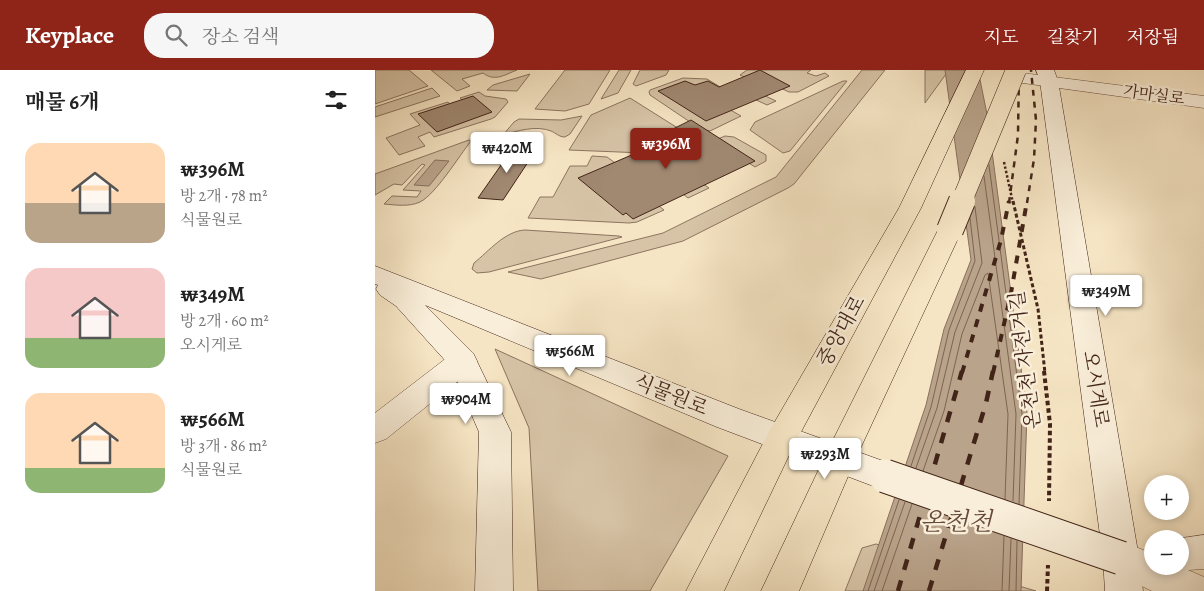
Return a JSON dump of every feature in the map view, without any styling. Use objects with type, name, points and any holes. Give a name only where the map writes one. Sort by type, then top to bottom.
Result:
[{"type":"main road","name":"중앙대로","points":[[705,591],[781,439],[910,208],[975,70]]},
{"type":"main road","name":"가마실로","points":[[1015,73],[1047,76],[1204,102]]},
{"type":"main road","points":[[780,591],[839,460],[950,230],[1015,73]]},
{"type":"main road","name":"오시게로","points":[[1047,76],[1133,568]]},
{"type":"main road","name":"식물원로","points":[[375,274],[781,439],[1192,591]]},
{"type":"main road","points":[[375,280],[405,300],[463,361],[495,432],[494,591]]},
{"type":"main road","points":[[375,430],[463,361]]},
{"type":"main road","points":[[1189,553],[1204,552]]},
{"type":"path","name":"온천천 자전거길","points":[[1003,156],[1038,309],[1050,424],[1049,503]]},
{"type":"path","points":[[1047,591],[1048,562]]},
{"type":"shaded area","points":[[375,70],[409,70],[428,86],[375,104]]},
{"type":"shaded area","points":[[431,70],[517,70],[500,77],[487,76],[483,73],[462,79],[470,86],[457,91]]},
{"type":"shaded area","points":[[565,70],[610,70],[589,104],[565,111],[535,109]]},
{"type":"shaded area","points":[[619,70],[631,70],[618,93],[601,99]]},
{"type":"shaded area","points":[[640,70],[669,70],[666,75],[636,86],[633,84]]},
{"type":"shaded area","points":[[747,70],[811,70],[807,73],[816,76],[825,73],[829,76],[798,92],[789,92],[774,85],[757,92],[776,101],[767,105],[752,98],[727,108],[741,116],[710,131],[699,128],[650,95],[649,92],[683,78],[707,79],[722,88],[757,83],[740,75]]},
{"type":"shaded area","points":[[862,70],[885,70],[794,184],[788,188],[683,241],[541,279],[508,272],[663,233],[776,177]]},
{"type":"shaded area","points":[[925,70],[949,70],[925,103]]},
{"type":"shaded area","points":[[530,74],[517,91],[487,90],[493,85]]},
{"type":"shaded area","points":[[843,81],[847,81],[790,151],[783,153],[750,130],[755,122]]},
{"type":"shaded area","points":[[432,88],[440,96],[375,117],[375,107]]},
{"type":"shaded area","points":[[479,92],[485,96],[506,99],[508,102],[491,119],[434,137],[430,132],[418,137],[425,146],[399,155],[386,138],[420,125],[410,114],[448,102],[457,111],[470,106],[460,98]]},
{"type":"shaded area","points":[[630,98],[692,137],[644,153],[569,150],[591,115]]},
{"type":"shaded area","points":[[582,116],[570,134],[565,137],[545,129],[527,129],[503,135],[519,119],[561,120]]},
{"type":"shaded area","points":[[725,136],[734,137],[766,155],[766,161],[755,167],[744,160],[700,182],[709,188],[688,198],[679,191],[655,203],[664,210],[637,222],[528,218],[540,197],[553,197],[570,166],[587,166],[592,156],[607,157],[618,165],[686,152]]},
{"type":"shaded area","points":[[469,140],[471,141],[440,183],[420,202],[407,205],[384,204],[392,196],[417,197],[421,191],[403,190],[425,165],[422,164],[402,185],[394,184],[375,195],[375,174]]},
{"type":"shaded area","points":[[525,230],[622,237],[489,272],[477,273],[472,269],[474,263],[498,242],[511,234]]},
{"type":"shaded area","points":[[495,349],[728,456],[650,591],[538,591],[529,428]]},
{"type":"shaded area","points":[[876,544],[1036,591],[845,591],[862,548]]},
{"type":"water","name":"온천천","points":[[945,70],[978,70],[987,114],[1027,413],[1021,591],[863,591],[926,405],[944,329],[971,260]]},
{"type":"water","points":[[435,160],[449,161],[429,186],[414,185]]},
{"type":"building","points":[[760,70],[790,86],[706,121],[658,91],[685,81],[695,85],[708,81],[719,87]]},
{"type":"building","points":[[473,96],[492,112],[437,132],[418,114]]},
{"type":"building","points":[[691,120],[755,161],[633,219],[626,213],[623,215],[578,178],[655,145],[649,141]]},
{"type":"building","points":[[513,148],[536,150],[503,200],[478,198]]},
{"type":"railway","points":[[1009,203],[1018,135],[1019,70]]},
{"type":"railway","points":[[1027,203],[1034,159],[1036,120],[1031,70]]},
{"type":"railway","points":[[962,373],[1001,240],[1009,201]]},
{"type":"railway","points":[[993,373],[1011,293],[1027,201]]},
{"type":"railway","points":[[898,591],[962,371]]},
{"type":"railway","points":[[929,591],[986,403],[993,371]]}]
